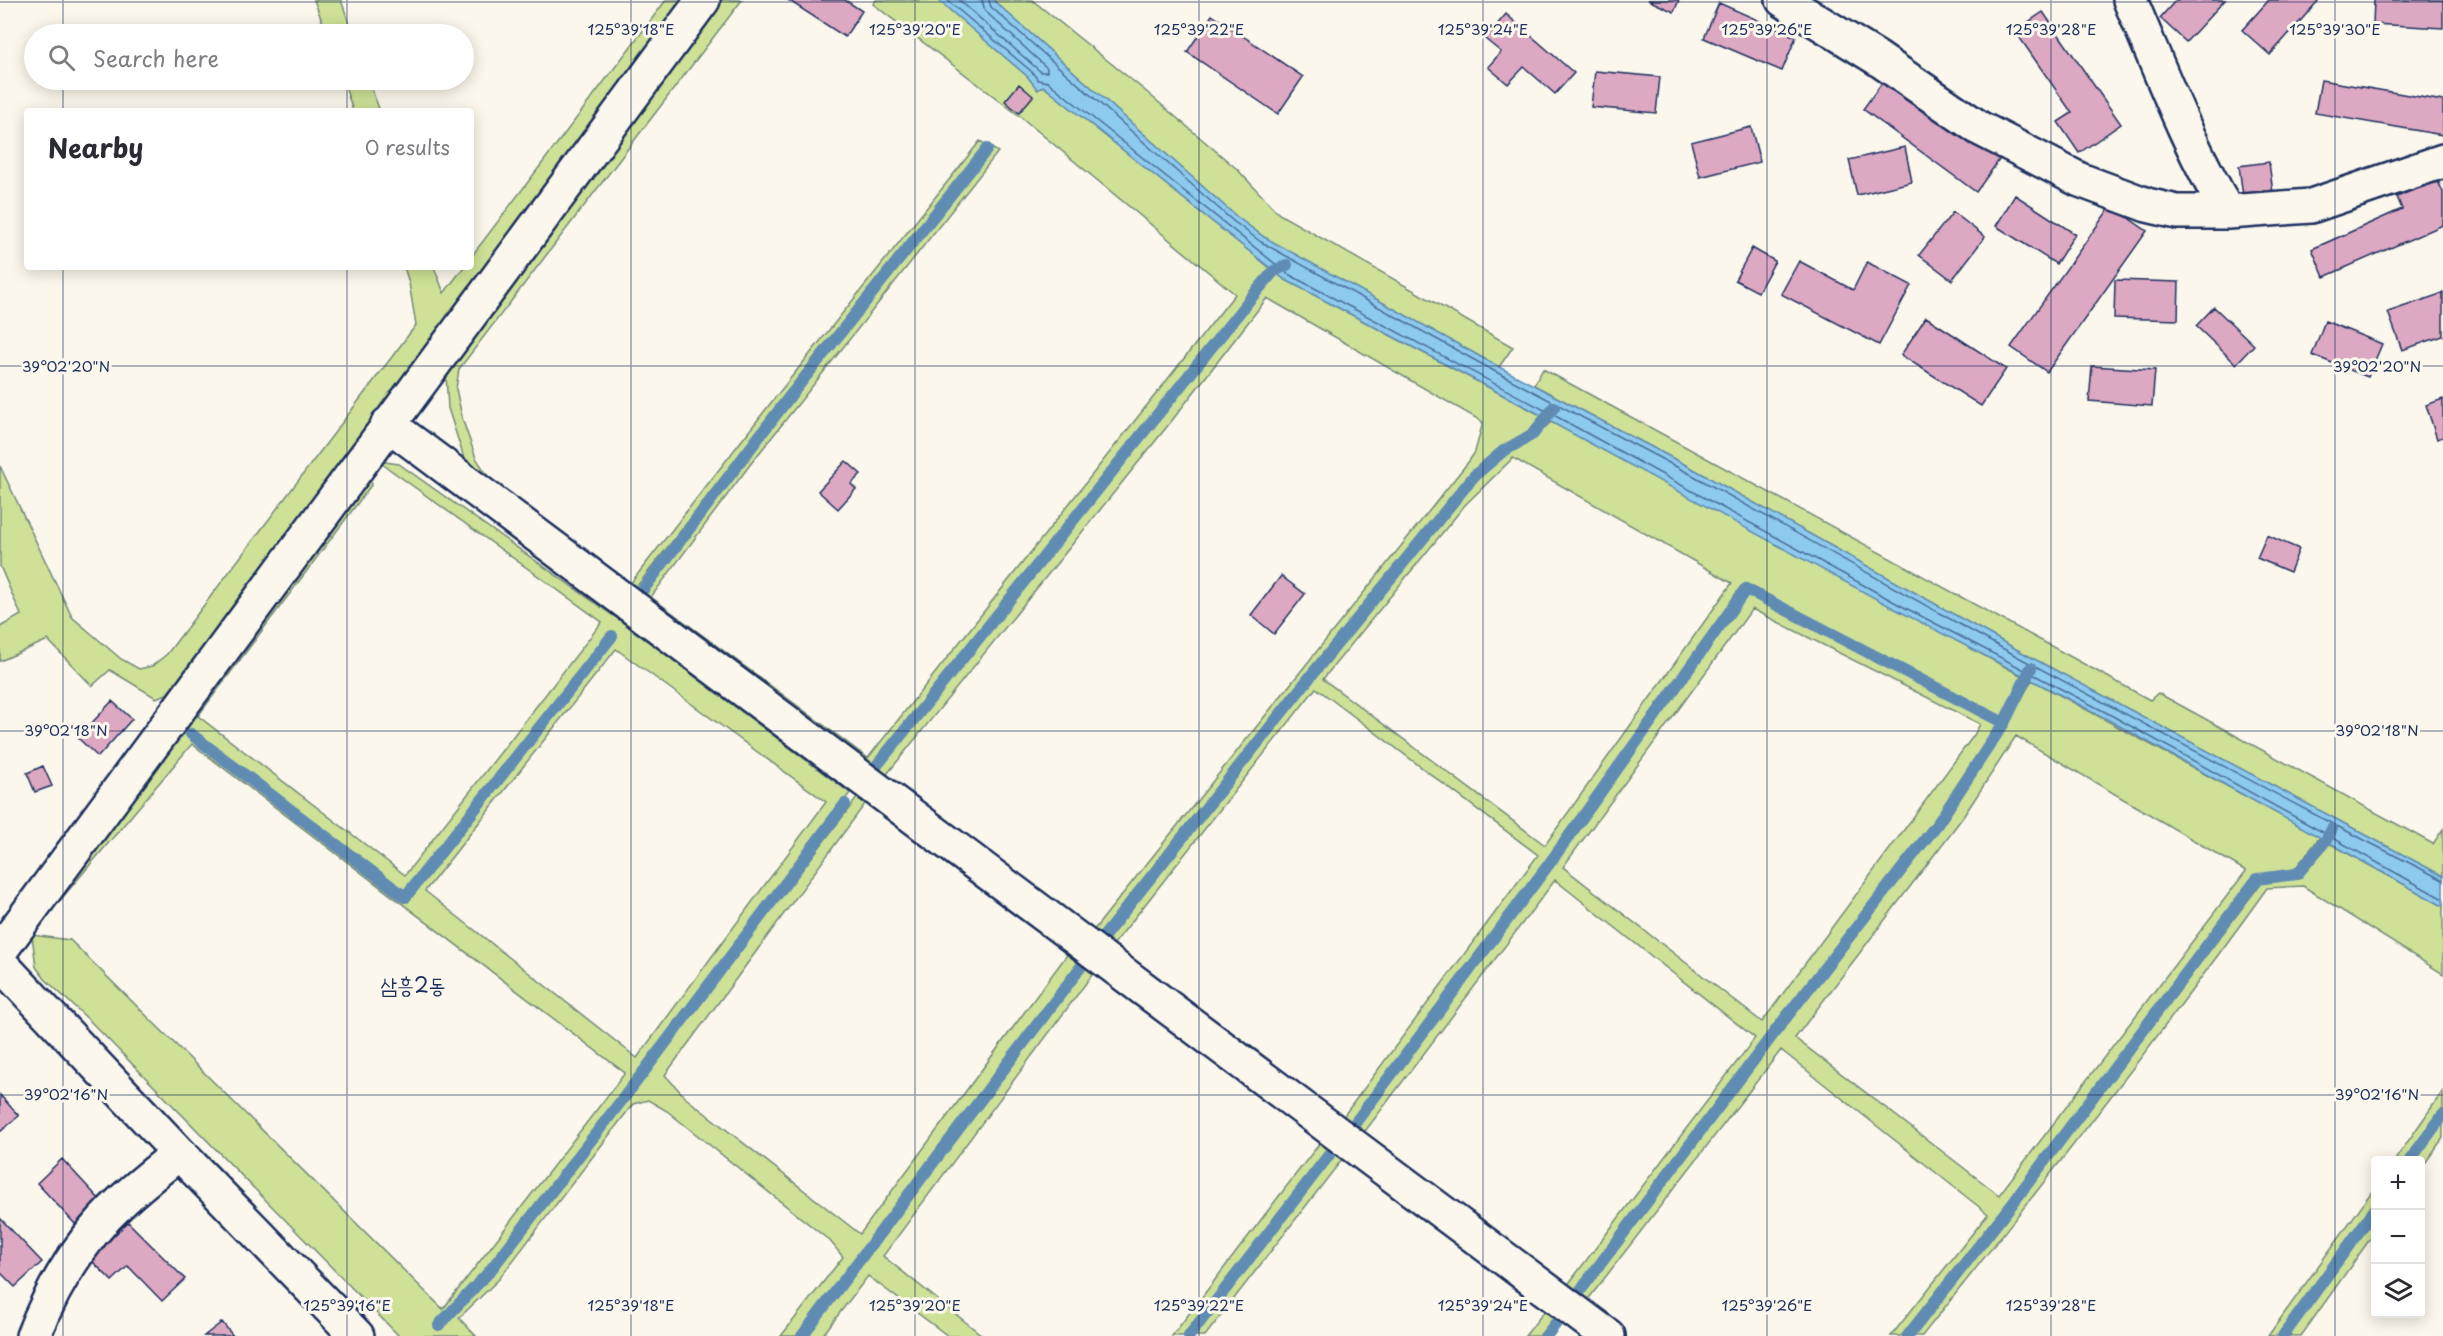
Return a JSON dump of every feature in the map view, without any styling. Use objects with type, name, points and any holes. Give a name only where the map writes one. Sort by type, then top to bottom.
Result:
[{"type":"street","points":[[0,951],[704,0]]},
{"type":"street","points":[[1783,0],[1877,58],[1979,128],[2080,180],[2129,199],[2177,212],[2228,212],[2311,206],[2443,161]]},
{"type":"street","points":[[2130,0],[2207,177],[2228,212]]},
{"type":"street","points":[[388,424],[1608,1336]]},
{"type":"street","points":[[0,963],[179,1153],[357,1336]]},
{"type":"street","points":[[33,1336],[58,1283],[92,1233],[121,1201],[179,1153]]},
{"type":"green space","points":[[314,0],[341,0],[349,24],[323,24]]},
{"type":"green space","points":[[666,0],[696,0],[445,334],[326,481],[251,588],[167,694],[156,698],[110,670],[92,686],[48,640],[0,661],[0,627],[21,615],[0,566],[0,466],[72,617],[121,659],[139,669],[152,666],[167,654],[416,325],[405,270],[435,270],[444,293],[462,270],[474,270],[474,253]]},
{"type":"green space","points":[[721,0],[742,0],[459,369],[456,389],[463,421],[476,458],[495,487],[630,584],[980,141],[988,146],[984,146],[626,600],[483,492],[463,455],[448,408],[446,375],[454,348]]},
{"type":"green space","points":[[876,0],[938,0],[1027,76],[1038,90],[1043,86],[1284,279],[1542,416],[1532,431],[1501,449],[1470,474],[1092,944],[1085,941],[1469,461],[1475,452],[1483,422],[1267,298],[1170,423],[879,784],[870,779],[1128,455],[1254,302],[1252,296],[1247,298],[864,776],[636,605],[792,397],[990,152],[989,147],[998,152],[749,466],[651,597],[868,758],[1235,294],[1017,114],[873,4]]},
{"type":"green space","points":[[993,0],[1032,0],[1143,89],[1237,169],[1279,214],[1513,347],[1499,367],[1264,237],[1237,217]]},
{"type":"green space","points":[[346,90],[372,90],[379,108],[352,108]]},
{"type":"green space","points":[[1543,369],[2150,700],[2158,693],[2433,844],[2443,829],[2443,876],[2023,653],[1697,471],[1534,385]]},
{"type":"green space","points":[[1551,422],[2022,676],[2003,719],[1747,585],[1741,586],[1596,793],[1344,1132],[1336,1126],[1538,855],[1316,688],[1106,954],[1097,949],[1476,478],[1503,454],[1535,437]],"holes":[[[1513,458],[1732,583],[1545,845],[1323,679],[1465,505]]]},
{"type":"green space","points":[[378,461],[399,464],[622,622],[850,793],[641,1072],[486,1271],[435,1326],[438,1330],[492,1275],[857,798],[865,804],[665,1075],[687,1099],[860,1234],[1069,952],[1081,961],[860,1259],[800,1336],[781,1336],[843,1257],[830,1241],[667,1111],[648,1100],[633,1104],[499,1279],[459,1318],[476,1336],[399,1336],[91,1022],[45,979],[36,967],[32,935],[70,940],[443,1309],[625,1073],[192,744],[57,904],[41,906],[363,468],[372,484],[198,716],[405,875],[602,622]],"holes":[[[611,636],[611,644],[408,902],[186,731],[192,731],[405,891],[603,642]],[[616,649],[826,802],[637,1058],[425,891]]]},
{"type":"green space","points":[[1747,593],[2000,725],[1932,823],[1571,1296],[1563,1291],[1755,1038],[1555,880],[1357,1142],[1350,1136],[1552,866]],"holes":[[[1752,609],[1980,724],[1762,1022],[1563,867]]]},
{"type":"green space","points":[[2032,680],[2320,837],[2295,869],[2255,877],[2005,1205],[1901,1336],[1891,1336],[1988,1214],[1781,1050],[1583,1306],[1576,1302],[1932,836],[1959,799],[2009,721]],"holes":[[[2016,736],[2246,871],[1999,1195],[1795,1038],[1963,817]]]},
{"type":"green space","points":[[2329,843],[2443,906],[2443,974],[2303,886],[2267,888],[2010,1226],[1922,1336],[1912,1336],[2016,1205],[2262,882],[2299,876]]},
{"type":"green space","points":[[1086,965],[1095,971],[883,1256],[983,1336],[948,1336],[868,1276],[822,1336],[807,1336]]},
{"type":"green space","points":[[2443,1091],[2443,1109],[2409,1156],[2398,1156]]},
{"type":"green space","points":[[2443,1123],[2443,1138],[2425,1163],[2425,1156],[2418,1156]]},
{"type":"green space","points":[[1322,1140],[1332,1148],[1186,1336],[1172,1336]]},
{"type":"green space","points":[[1336,1151],[1344,1157],[1205,1336],[1193,1336]]},
{"type":"green space","points":[[2371,1193],[2371,1209],[2279,1336],[2268,1336]]},
{"type":"green space","points":[[2371,1221],[2371,1238],[2301,1336],[2288,1336]]},
{"type":"green space","points":[[1550,1304],[1560,1310],[1539,1336],[1525,1336]]},
{"type":"water","points":[[938,0],[993,0],[1237,217],[1264,237],[1499,367],[1697,471],[2023,653],[2443,876],[2443,906],[2107,719],[1895,609],[1547,418],[1284,279],[1043,86],[1038,90],[1027,76]]},
{"type":"building","points":[[788,0],[845,0],[862,11],[845,37]]},
{"type":"building","points":[[1648,0],[1679,0],[1674,12]]},
{"type":"building","points":[[2176,0],[2225,0],[2186,42],[2160,18]]},
{"type":"building","points":[[2269,0],[2319,0],[2270,55],[2242,30]]},
{"type":"building","points":[[2374,0],[2443,0],[2443,28],[2373,24]]},
{"type":"building","points":[[1719,3],[1796,37],[1782,71],[1704,38]]},
{"type":"building","points":[[2043,12],[2121,124],[2079,153],[2058,122],[2072,113],[2015,31]]},
{"type":"building","points":[[1506,14],[1574,73],[1555,94],[1524,67],[1508,84],[1488,67],[1501,52],[1485,39]]},
{"type":"building","points":[[1212,15],[1303,77],[1278,114],[1187,52]]},
{"type":"building","points":[[1595,71],[1660,77],[1656,113],[1591,107]]},
{"type":"building","points":[[1889,73],[2002,156],[1976,192],[1863,109]]},
{"type":"building","points":[[2321,80],[2443,101],[2443,135],[2315,113]]},
{"type":"building","points":[[1019,84],[1033,96],[1019,113],[1005,101]]},
{"type":"building","points":[[1751,127],[1760,162],[1700,177],[1691,142]]},
{"type":"building","points":[[1905,147],[1912,182],[1857,195],[1849,160]]},
{"type":"building","points":[[2269,162],[2273,193],[2243,196],[2239,166]]},
{"type":"building","points":[[2437,179],[2443,192],[2443,225],[2324,277],[2312,249],[2402,209],[2397,197]]},
{"type":"building","points":[[2015,195],[2075,234],[2056,264],[1996,226]]},
{"type":"building","points":[[2111,206],[2147,231],[2047,372],[2011,347]]},
{"type":"building","points":[[1953,212],[1985,237],[1952,280],[1919,255]]},
{"type":"building","points":[[1752,248],[1775,261],[1758,292],[1735,280]]},
{"type":"building","points":[[1799,261],[1853,290],[1867,262],[1911,285],[1879,345],[1781,294]]},
{"type":"building","points":[[2115,280],[2179,282],[2178,320],[2114,318]]},
{"type":"building","points":[[2443,293],[2443,336],[2402,350],[2388,312]]},
{"type":"building","points":[[2214,307],[2254,345],[2236,364],[2196,326]]},
{"type":"building","points":[[1926,317],[2006,369],[1981,406],[1901,355]]},
{"type":"building","points":[[2325,321],[2382,344],[2368,377],[2312,355]]},
{"type":"building","points":[[2092,366],[2155,370],[2152,406],[2089,401]]},
{"type":"building","points":[[2443,399],[2443,437],[2437,439],[2426,405]]},
{"type":"building","points":[[846,461],[861,474],[851,484],[856,489],[838,509],[818,491]]},
{"type":"building","points":[[2267,535],[2299,549],[2290,572],[2257,558]]},
{"type":"building","points":[[1281,576],[1305,594],[1274,634],[1251,615]]},
{"type":"building","points":[[112,701],[132,719],[98,757],[78,738]]},
{"type":"building","points":[[43,766],[52,786],[35,792],[27,773]]},
{"type":"building","points":[[0,1095],[19,1116],[0,1132]]},
{"type":"building","points":[[62,1159],[101,1201],[75,1224],[37,1183]]},
{"type":"building","points":[[0,1218],[42,1262],[15,1287],[0,1272]]},
{"type":"building","points":[[128,1222],[185,1279],[162,1301],[128,1266],[112,1281],[90,1259]]},
{"type":"building","points":[[222,1322],[233,1336],[204,1336]]},
{"type":"waterway","points":[[632,604],[790,396],[987,149]]},
{"type":"waterway","points":[[870,774],[1250,299],[1274,271],[1287,265]]},
{"type":"waterway","points":[[1097,945],[1314,672],[1474,476],[1502,452],[1533,434],[1554,407]]},
{"type":"waterway","points":[[1352,1127],[1549,864],[1746,589],[2004,723]]},
{"type":"waterway","points":[[191,734],[405,897],[612,636]]},
{"type":"waterway","points":[[1574,1299],[1773,1034],[1938,823],[2004,723],[2031,668]]},
{"type":"waterway","points":[[439,1325],[489,1272],[642,1074],[845,804]]},
{"type":"waterway","points":[[1908,1336],[2012,1204],[2257,879],[2297,874],[2326,840],[2332,829]]},
{"type":"waterway","points":[[802,1336],[1080,968]]},
{"type":"waterway","points":[[2413,1156],[2443,1115]]},
{"type":"waterway","points":[[1189,1336],[1329,1155]]},
{"type":"waterway","points":[[2283,1336],[2375,1210]]},
{"type":"waterway","points":[[1546,1336],[1561,1317]]},
{"type":"district","name":"삼흥2동","points":[[413,984]]}]
